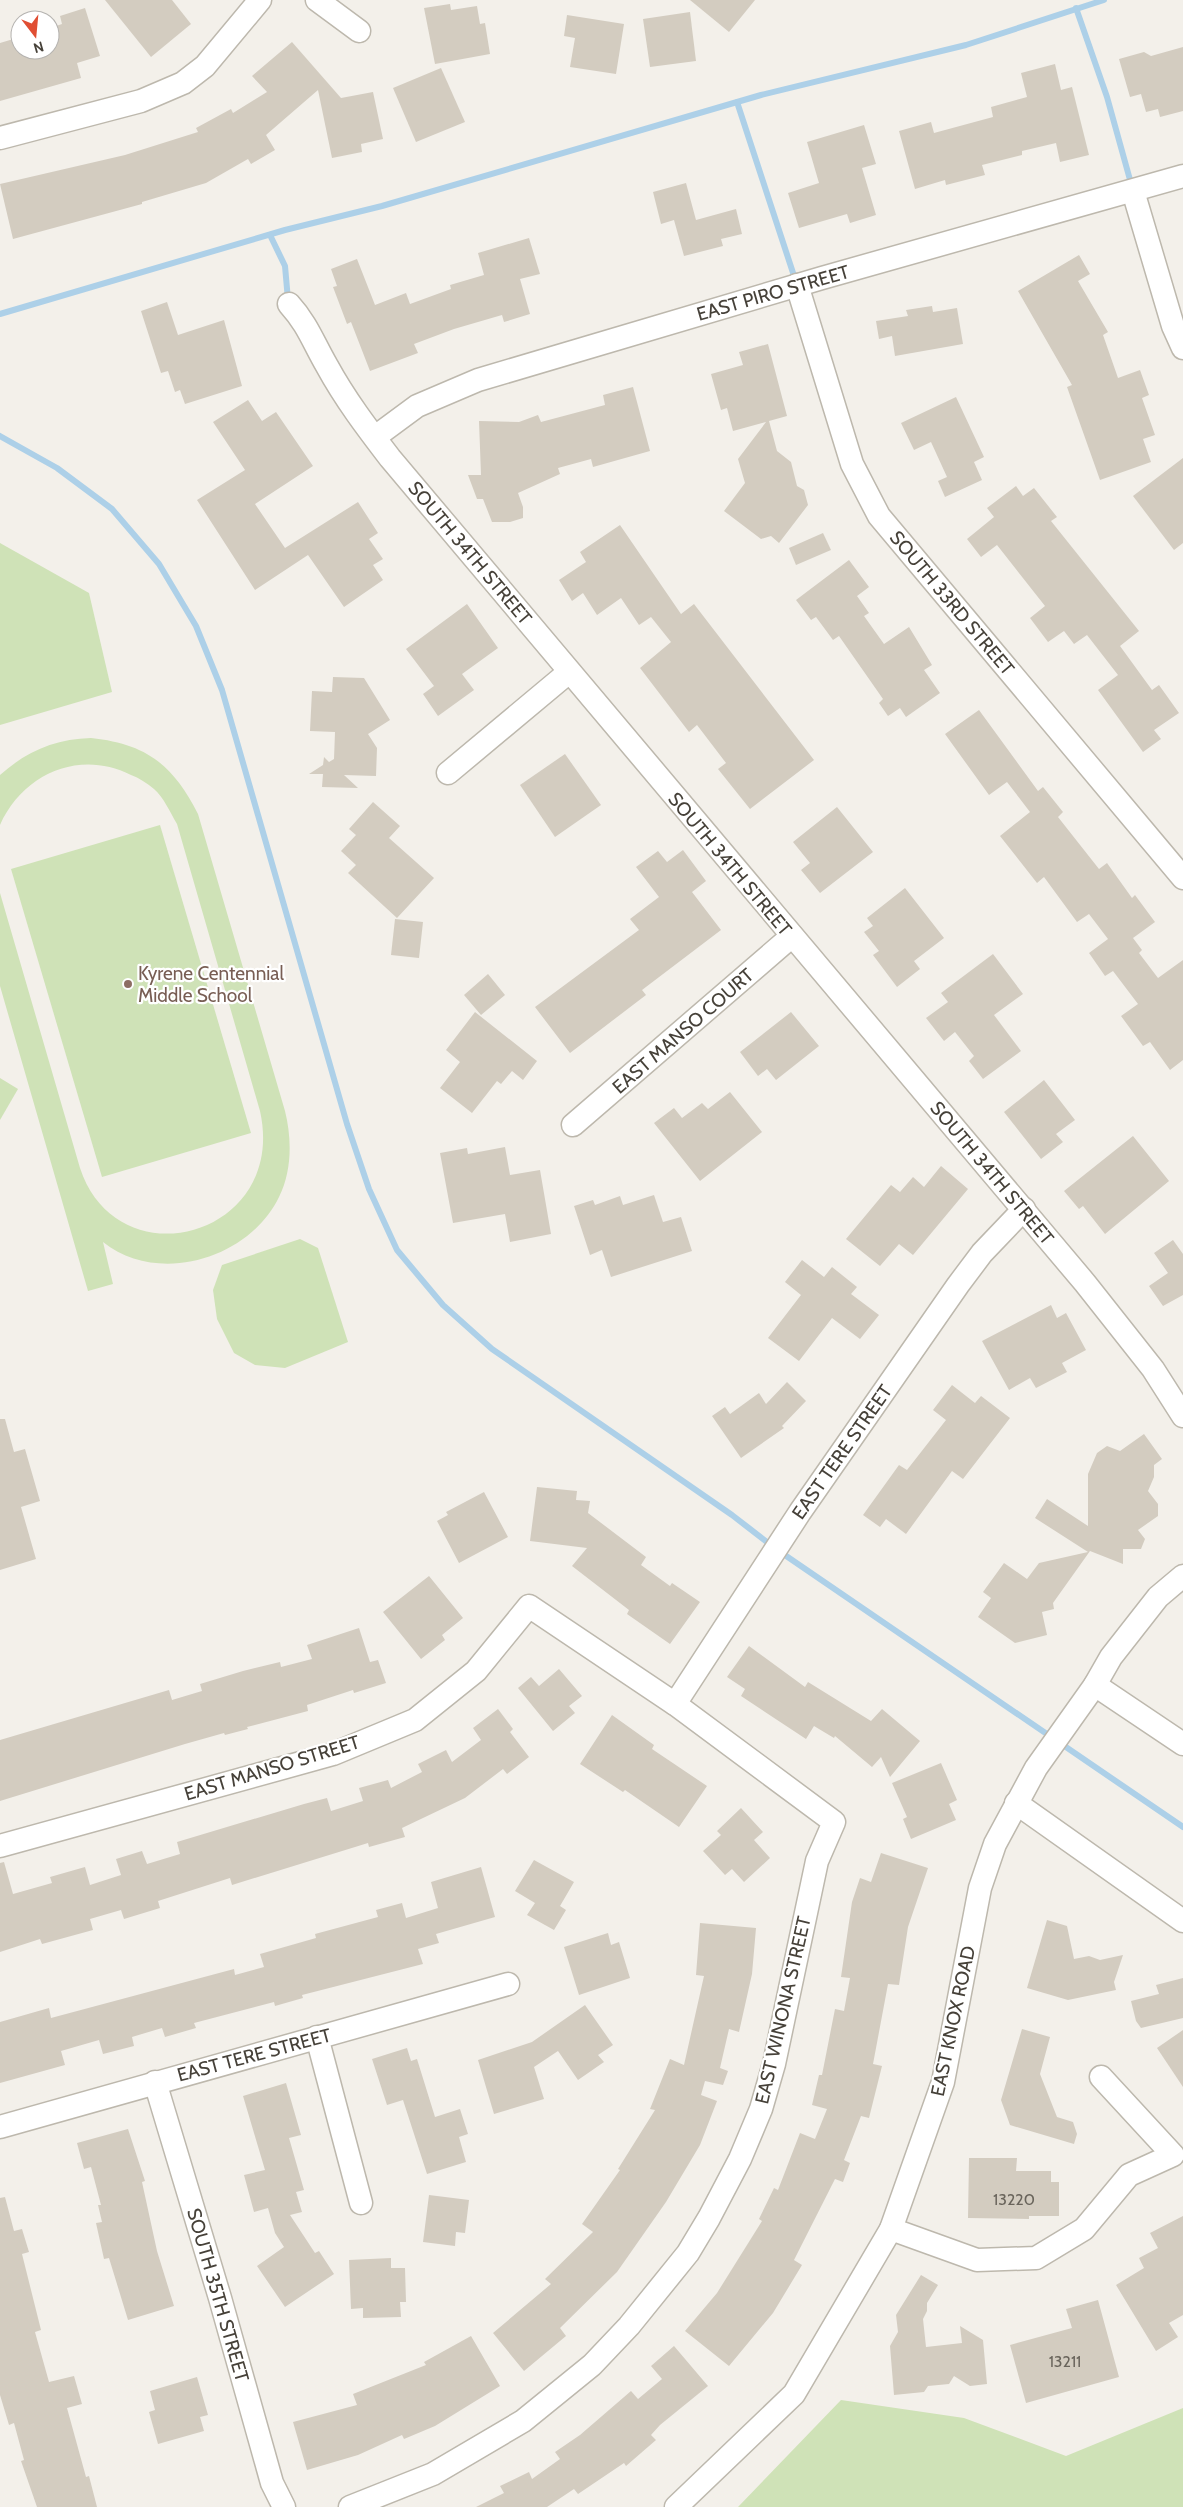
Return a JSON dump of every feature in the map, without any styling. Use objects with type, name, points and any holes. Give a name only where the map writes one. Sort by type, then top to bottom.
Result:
[{"type":"street","points":[[0,138],[140,101],[183,83],[205,66],[260,0]]},
{"type":"street","points":[[316,0],[359,32]]},
{"type":"street","name":"EAST PIRO STREET","points":[[374,438],[418,406],[478,380],[797,285],[1183,176]]},
{"type":"street","points":[[1133,191],[1173,326],[1183,348]]},
{"type":"street","name":"SOUTH 33RD STREET","points":[[797,285],[852,464],[879,516],[1183,878]]},
{"type":"street","name":"SOUTH 34TH STREET","points":[[289,304],[304,321],[327,366],[374,438],[569,672],[1024,1210],[1153,1369],[1183,1416]]},
{"type":"street","points":[[448,773],[569,672]]},
{"type":"street","name":"EAST MANSO COURT","points":[[573,1125],[792,936]]},
{"type":"street","name":"EAST TERE STREET","points":[[675,1704],[800,1512],[958,1285],[982,1253],[1024,1210]]},
{"type":"street","name":"EAST KNOX ROAD","points":[[676,2507],[794,2394],[891,2229],[943,2082],[980,1888],[995,1844],[1036,1768],[1095,1685],[1112,1657],[1158,1597],[1183,1576]]},
{"type":"street","name":"EAST MANSO STREET","points":[[0,1846],[333,1754],[415,1720],[476,1671],[529,1606],[675,1704]]},
{"type":"street","points":[[1095,1685],[1183,1744]]},
{"type":"street","name":"EAST WINONA STREET","points":[[350,2507],[433,2474],[476,2449],[523,2421],[592,2365],[629,2326],[688,2252],[709,2218],[740,2159],[761,2110],[774,2064],[817,1861],[834,1822],[675,1704]]},
{"type":"street","points":[[1016,1803],[1183,1921]]},
{"type":"street","name":"EAST TERE STREET","points":[[0,2127],[508,1984]]},
{"type":"street","points":[[317,2037],[361,2204]]},
{"type":"street","points":[[891,2229],[977,2260],[1036,2258],[1084,2229],[1130,2175],[1173,2155],[1101,2076]]},
{"type":"street","name":"SOUTH 35TH STREET","points":[[156,2082],[272,2483],[284,2507]]},
{"type":"green space","points":[[0,543],[89,593],[112,692],[0,725]]},
{"type":"green space","points":[[91,738],[128,746],[156,760],[179,782],[198,814],[285,1111],[290,1155],[286,1177],[279,1197],[265,1219],[247,1236],[225,1250],[200,1259],[175,1263],[149,1262],[125,1255],[103,1242],[113,1284],[88,1291],[0,986],[0,893],[80,1168],[100,1204],[128,1225],[161,1233],[195,1230],[225,1214],[249,1189],[262,1154],[260,1111],[177,824],[161,797],[154,789],[134,776],[111,768],[92,765],[73,766],[55,771],[38,780],[23,792],[10,807],[0,825],[0,775],[21,759],[42,748],[65,741]]},
{"type":"green space","points":[[160,825],[251,1133],[102,1177],[11,869]]},
{"type":"green space","points":[[0,1078],[18,1089],[0,1120]]},
{"type":"green space","points":[[300,1239],[318,1248],[348,1342],[285,1368],[255,1365],[234,1353],[217,1319],[213,1290],[222,1265]]},
{"type":"green space","points":[[841,2400],[964,2418],[1066,2456],[1183,2408],[1183,2507],[738,2507]]},
{"type":"building","points":[[105,0],[172,0],[191,24],[151,57]]},
{"type":"building","points":[[690,0],[755,0],[729,32]]},
{"type":"building","points":[[450,4],[451,10],[477,6],[480,24],[485,23],[490,54],[435,64],[424,8]]},
{"type":"building","points":[[85,8],[100,56],[77,63],[81,78],[0,101],[0,43],[10,40],[10,60],[60,60],[60,25],[62,24],[60,16]]},
{"type":"building","points":[[690,12],[696,61],[650,67],[643,19]]},
{"type":"building","points":[[567,15],[624,24],[616,74],[570,67],[575,38],[564,36]]},
{"type":"building","points":[[292,42],[341,98],[373,92],[383,139],[361,144],[362,152],[332,158],[318,90],[266,135],[275,150],[251,164],[248,159],[206,183],[142,202],[142,204],[13,239],[0,184],[125,155],[198,132],[196,128],[231,109],[233,113],[267,92],[252,76]]},
{"type":"building","points":[[1183,47],[1183,111],[1160,117],[1158,109],[1146,112],[1141,94],[1130,97],[1119,59],[1144,52],[1151,56]]},
{"type":"building","points":[[1055,64],[1061,90],[1072,87],[1089,155],[1060,162],[1056,143],[1022,151],[1022,155],[982,165],[985,175],[946,185],[945,180],[915,189],[899,131],[931,122],[934,133],[993,117],[991,107],[1027,97],[1021,73]]},
{"type":"building","points":[[441,68],[465,122],[416,142],[393,88]]},
{"type":"building","points":[[864,125],[876,164],[862,168],[876,215],[850,223],[847,214],[799,228],[788,193],[819,183],[807,142]]},
{"type":"building","points":[[686,183],[696,220],[736,209],[742,234],[721,239],[723,246],[684,256],[674,220],[661,224],[653,192]]},
{"type":"building","points":[[529,238],[540,274],[520,279],[530,314],[504,322],[502,315],[454,329],[414,344],[418,353],[370,371],[351,322],[347,324],[333,287],[337,286],[331,269],[357,259],[375,305],[406,293],[410,304],[451,289],[450,285],[484,275],[478,253]]},
{"type":"building","points":[[1079,255],[1090,274],[1078,281],[1108,332],[1103,335],[1118,378],[1140,370],[1149,395],[1142,398],[1155,435],[1143,439],[1151,462],[1100,480],[1067,387],[1072,385],[1018,291]]},
{"type":"building","points":[[167,302],[178,335],[224,320],[242,386],[185,404],[180,390],[175,392],[168,371],[161,373],[141,311]]},
{"type":"building","points":[[932,306],[933,312],[957,308],[963,344],[895,356],[892,336],[879,339],[876,321],[908,316],[906,310]]},
{"type":"building","points":[[768,344],[787,416],[769,421],[777,451],[791,462],[797,486],[804,490],[808,505],[779,543],[771,536],[761,539],[724,511],[745,483],[738,459],[766,422],[733,431],[727,408],[721,410],[711,374],[743,365],[739,352]]},
{"type":"building","points":[[633,387],[650,451],[593,467],[591,459],[558,468],[560,474],[518,493],[523,507],[523,518],[510,522],[492,522],[483,499],[477,499],[468,475],[481,475],[479,421],[519,422],[538,415],[541,422],[605,405],[603,395]]},
{"type":"building","points":[[956,397],[984,457],[974,462],[982,480],[945,497],[938,481],[947,477],[931,442],[914,450],[901,423]]},
{"type":"building","points":[[248,400],[262,421],[276,412],[313,466],[255,504],[285,548],[358,502],[378,533],[369,539],[383,559],[373,565],[383,580],[344,607],[308,555],[255,590],[197,500],[245,470],[213,422]]},
{"type":"building","points":[[1183,458],[1183,543],[1174,550],[1133,496]]},
{"type":"building","points":[[1016,486],[1023,496],[1034,488],[1057,517],[1051,521],[1139,631],[1120,646],[1152,690],[1159,685],[1179,713],[1154,730],[1161,739],[1143,752],[1098,690],[1118,675],[1087,635],[1074,644],[1064,631],[1048,642],[1030,618],[1045,606],[997,545],[981,557],[967,539],[994,517],[987,508]]},
{"type":"building","points":[[620,525],[681,614],[694,604],[814,760],[750,809],[718,769],[726,763],[697,725],[689,732],[640,668],[671,642],[651,617],[639,625],[621,598],[597,615],[583,593],[572,601],[559,580],[586,562],[580,552]]},
{"type":"building","points":[[823,533],[831,550],[796,565],[789,548]]},
{"type":"building","points":[[849,560],[869,587],[857,596],[869,613],[864,616],[884,644],[909,627],[932,665],[924,670],[940,693],[906,717],[900,708],[888,716],[879,703],[883,699],[839,636],[833,640],[816,617],[811,620],[796,600]]},
{"type":"building","points":[[467,604],[498,648],[462,674],[474,690],[438,716],[423,694],[434,686],[406,649]]},
{"type":"building","points":[[333,677],[364,678],[390,720],[368,734],[377,748],[376,776],[344,775],[358,788],[322,787],[323,774],[309,774],[323,765],[324,757],[329,762],[334,759],[335,732],[310,731],[312,691],[332,692]]},
{"type":"building","points":[[979,710],[1038,791],[1043,787],[1063,812],[1058,817],[1099,869],[1107,863],[1132,898],[1135,895],[1155,922],[1133,938],[1142,950],[1139,953],[1158,978],[1183,960],[1183,1060],[1170,1070],[1150,1042],[1143,1046],[1121,1016],[1138,1004],[1113,971],[1105,976],[1089,953],[1108,939],[1089,914],[1077,922],[1044,877],[1037,883],[1000,836],[1030,812],[1007,782],[989,795],[945,734]]},
{"type":"building","points":[[565,754],[601,805],[555,837],[520,785]]},
{"type":"building","points":[[373,802],[400,826],[389,838],[434,878],[397,918],[348,873],[356,865],[341,851],[356,835],[349,829]]},
{"type":"building","points":[[837,807],[873,852],[820,893],[801,870],[810,863],[793,842]]},
{"type":"building","points":[[683,850],[706,881],[692,892],[721,930],[642,990],[646,995],[570,1053],[535,1007],[639,930],[630,919],[659,897],[636,867],[658,851],[667,862]]},
{"type":"building","points":[[905,888],[944,938],[914,961],[920,969],[897,987],[873,955],[879,951],[864,932],[873,926],[867,918]]},
{"type":"building","points":[[395,919],[423,922],[419,958],[391,955]]},
{"type":"building","points":[[993,954],[1023,994],[994,1015],[1021,1051],[983,1079],[969,1061],[974,1056],[955,1032],[944,1041],[926,1018],[948,1002],[941,993]]},
{"type":"building","points":[[488,974],[505,995],[481,1015],[464,995]]},
{"type":"building","points":[[475,1012],[537,1061],[523,1080],[512,1071],[501,1084],[497,1081],[472,1113],[440,1088],[460,1062],[446,1050]]},
{"type":"building","points":[[791,1012],[819,1046],[776,1080],[767,1069],[758,1076],[740,1052]]},
{"type":"building","points":[[1044,1080],[1075,1120],[1056,1134],[1063,1142],[1041,1159],[1004,1112]]},
{"type":"building","points":[[730,1092],[762,1132],[700,1181],[654,1123],[674,1108],[682,1118],[702,1103],[708,1109]]},
{"type":"building","points":[[1133,1136],[1169,1181],[1105,1234],[1083,1206],[1079,1209],[1064,1191]]},
{"type":"building","points":[[505,1147],[510,1175],[540,1170],[551,1234],[510,1242],[505,1214],[453,1223],[440,1153],[467,1148],[468,1154]]},
{"type":"building","points":[[941,1166],[968,1189],[913,1255],[899,1244],[880,1266],[846,1239],[891,1185],[900,1192],[913,1177],[924,1187]]},
{"type":"building","points":[[654,1195],[663,1222],[681,1217],[692,1251],[611,1277],[602,1250],[590,1255],[574,1206],[593,1200],[595,1205],[620,1196],[623,1205]]},
{"type":"building","points":[[1173,1240],[1183,1254],[1183,1295],[1163,1306],[1149,1286],[1168,1273],[1154,1253]]},
{"type":"building","points":[[802,1260],[824,1277],[832,1267],[857,1287],[851,1294],[879,1315],[860,1339],[832,1318],[799,1361],[768,1338],[801,1295],[785,1282]]},
{"type":"building","points":[[1051,1305],[1057,1318],[1066,1313],[1086,1350],[1062,1363],[1067,1372],[1036,1388],[1030,1378],[1009,1390],[982,1341]]},
{"type":"building","points":[[787,1382],[806,1401],[782,1426],[784,1428],[741,1458],[712,1416],[725,1407],[730,1414],[759,1393],[766,1404]]},
{"type":"building","points":[[952,1385],[975,1403],[981,1396],[1010,1418],[963,1479],[952,1471],[906,1534],[886,1519],[880,1527],[863,1515],[899,1465],[907,1470],[946,1420],[933,1410]]},
{"type":"building","points":[[0,1419],[5,1419],[14,1452],[25,1449],[40,1501],[21,1507],[36,1559],[0,1570]]},
{"type":"building","points":[[1144,1434],[1162,1459],[1154,1465],[1154,1477],[1148,1491],[1158,1504],[1158,1516],[1138,1530],[1145,1539],[1141,1549],[1123,1549],[1123,1564],[1090,1551],[1053,1603],[1054,1609],[1042,1612],[1047,1635],[1015,1643],[978,1617],[991,1598],[983,1592],[1004,1563],[1027,1579],[1039,1563],[1088,1552],[1035,1518],[1047,1499],[1088,1526],[1088,1474],[1097,1453],[1107,1446],[1120,1451]]},
{"type":"building","points":[[537,1487],[577,1491],[576,1500],[590,1501],[588,1513],[646,1557],[641,1565],[670,1586],[672,1583],[700,1602],[670,1644],[627,1614],[629,1610],[572,1566],[587,1548],[530,1541]]},
{"type":"building","points":[[484,1492],[508,1537],[459,1563],[437,1521],[448,1515],[446,1512]]},
{"type":"building","points":[[429,1576],[463,1618],[442,1635],[445,1640],[421,1659],[383,1612]]},
{"type":"building","points":[[359,1628],[370,1662],[378,1660],[386,1683],[354,1693],[353,1690],[307,1705],[308,1711],[247,1727],[248,1729],[225,1735],[224,1733],[185,1744],[0,1801],[0,1740],[169,1690],[172,1700],[202,1691],[200,1684],[243,1671],[280,1662],[281,1667],[312,1659],[307,1645]]},
{"type":"building","points":[[749,1646],[805,1687],[808,1682],[871,1721],[882,1709],[920,1741],[890,1777],[881,1757],[872,1767],[835,1736],[834,1738],[814,1726],[806,1739],[741,1696],[745,1689],[727,1677]]},
{"type":"building","points":[[559,1669],[582,1696],[569,1706],[575,1713],[553,1731],[518,1688],[531,1677],[539,1686]]},
{"type":"building","points":[[498,1709],[513,1729],[510,1732],[529,1757],[507,1774],[503,1769],[465,1798],[402,1828],[405,1837],[369,1847],[368,1843],[232,1885],[230,1878],[158,1901],[160,1908],[124,1919],[121,1910],[90,1919],[93,1930],[42,1944],[40,1939],[0,1952],[0,1863],[4,1862],[13,1894],[52,1883],[50,1877],[85,1867],[90,1885],[121,1875],[116,1859],[142,1851],[147,1864],[180,1854],[177,1842],[304,1804],[327,1798],[331,1811],[363,1801],[359,1788],[388,1780],[391,1788],[422,1772],[418,1764],[446,1750],[452,1762],[481,1740],[473,1728]]},
{"type":"building","points":[[612,1715],[654,1745],[652,1749],[707,1786],[679,1827],[625,1790],[623,1792],[580,1764]]},
{"type":"building","points":[[941,1763],[957,1800],[949,1804],[956,1820],[911,1839],[903,1819],[907,1817],[892,1783]]},
{"type":"building","points":[[741,1808],[763,1832],[754,1840],[770,1858],[744,1882],[732,1869],[725,1875],[703,1851],[721,1835],[717,1831]]},
{"type":"building","points":[[881,1853],[928,1868],[908,1927],[899,1985],[888,1984],[873,2064],[882,2066],[869,2118],[861,2116],[844,2160],[850,2163],[843,2182],[835,2179],[794,2260],[802,2265],[773,2313],[729,2366],[685,2331],[717,2293],[762,2221],[759,2219],[774,2188],[778,2190],[800,2133],[815,2139],[827,2109],[812,2105],[819,2075],[822,2075],[835,2009],[844,2011],[850,1978],[841,1977],[852,1902],[860,1878],[871,1882]]},
{"type":"building","points":[[534,1860],[574,1882],[560,1906],[566,1910],[554,1930],[527,1915],[535,1903],[515,1891]]},
{"type":"building","points":[[481,1867],[495,1917],[436,1934],[439,1943],[418,1949],[423,1964],[302,1995],[303,1998],[275,2006],[274,2002],[194,2023],[196,2028],[165,2037],[162,2028],[132,2037],[134,2046],[103,2054],[99,2040],[61,2051],[65,2065],[0,2083],[0,2022],[49,2008],[51,2018],[234,1969],[235,1975],[264,1967],[260,1954],[316,1938],[315,1934],[378,1917],[376,1910],[402,1903],[406,1918],[438,1908],[431,1882]]},
{"type":"building","points":[[1047,1920],[1067,1926],[1074,1959],[1089,1956],[1100,1960],[1123,1955],[1114,1982],[1116,1990],[1068,2000],[1027,1988]]},
{"type":"building","points":[[700,1923],[756,1928],[752,1974],[739,2032],[729,2029],[720,2068],[728,2071],[723,2085],[705,2081],[701,2095],[717,2101],[700,2145],[666,2202],[617,2272],[560,2328],[566,2336],[524,2371],[493,2333],[551,2284],[545,2279],[593,2232],[582,2224],[620,2170],[618,2169],[655,2110],[650,2109],[670,2059],[684,2065],[704,1976],[696,1975]]},
{"type":"building","points":[[608,1933],[611,1945],[619,1942],[630,1978],[579,1995],[564,1947]]},
{"type":"building","points":[[1183,1978],[1183,2018],[1141,2028],[1136,2021],[1131,2001],[1159,1994],[1156,1985]]},
{"type":"building","points":[[585,2005],[613,2045],[598,2055],[604,2062],[578,2080],[558,2051],[534,2067],[544,2099],[494,2114],[478,2060],[532,2042]]},
{"type":"building","points":[[1022,2029],[1050,2037],[1040,2074],[1057,2117],[1073,2122],[1077,2134],[1074,2144],[1010,2125],[1001,2100]]},
{"type":"building","points":[[1183,2030],[1183,2087],[1157,2048]]},
{"type":"building","points":[[407,2048],[411,2061],[417,2059],[435,2117],[460,2109],[468,2134],[459,2137],[466,2162],[427,2174],[403,2100],[387,2105],[372,2059]]},
{"type":"building","points":[[286,2083],[301,2135],[289,2138],[304,2190],[296,2192],[302,2212],[290,2215],[315,2253],[319,2251],[334,2274],[285,2307],[257,2266],[284,2247],[275,2233],[268,2208],[254,2212],[244,2175],[265,2170],[243,2096]]},
{"type":"building","points":[[128,2129],[145,2181],[142,2182],[157,2251],[174,2306],[128,2320],[109,2258],[104,2259],[96,2223],[102,2222],[98,2205],[101,2205],[91,2167],[84,2169],[77,2143]]},
{"type":"building","points":[[969,2158],[1017,2158],[1016,2171],[1051,2171],[1051,2182],[1059,2182],[1059,2216],[1029,2216],[1029,2219],[968,2218]]},
{"type":"building","points":[[429,2195],[469,2200],[465,2233],[456,2232],[455,2246],[423,2242]]},
{"type":"building","points":[[5,2197],[14,2231],[22,2229],[29,2252],[22,2254],[41,2330],[35,2332],[49,2382],[74,2376],[82,2404],[67,2408],[86,2477],[89,2476],[97,2507],[37,2507],[21,2461],[24,2460],[14,2423],[9,2425],[0,2395],[0,2198]]},
{"type":"building","points":[[1183,2216],[1183,2315],[1169,2323],[1178,2337],[1156,2351],[1116,2285],[1144,2268],[1139,2258],[1158,2248],[1150,2233]]},
{"type":"building","points":[[391,2258],[391,2268],[405,2268],[406,2302],[400,2302],[401,2317],[363,2318],[363,2308],[351,2309],[349,2260]]},
{"type":"building","points":[[921,2275],[938,2285],[927,2303],[927,2311],[923,2319],[926,2347],[962,2343],[960,2326],[983,2340],[987,2384],[970,2386],[954,2376],[949,2384],[928,2386],[924,2392],[894,2395],[890,2346],[898,2332],[896,2315]]},
{"type":"building","points":[[1098,2300],[1119,2377],[1026,2403],[1010,2345],[1072,2328],[1066,2309]]},
{"type":"building","points":[[471,2336],[500,2386],[435,2426],[404,2439],[402,2435],[358,2455],[307,2470],[293,2422],[357,2405],[353,2394],[426,2365],[424,2362]]},
{"type":"building","points":[[674,2346],[708,2386],[660,2425],[651,2435],[656,2440],[626,2466],[624,2463],[578,2494],[574,2489],[547,2507],[476,2507],[504,2493],[500,2486],[529,2472],[532,2479],[560,2459],[555,2452],[580,2435],[631,2391],[638,2399],[662,2379],[651,2366]]},
{"type":"building","points":[[197,2377],[208,2415],[200,2417],[204,2431],[158,2444],[149,2412],[155,2410],[150,2391]]},
{"type":"waterway","points":[[0,314],[285,230],[382,206],[761,95],[966,45],[1104,0]]},
{"type":"waterway","points":[[1076,8],[1107,97],[1132,187]]},
{"type":"waterway","points":[[737,102],[796,282]]},
{"type":"waterway","points":[[270,235],[285,266],[288,300]]},
{"type":"waterway","points":[[0,436],[57,468],[112,509],[159,564],[196,626],[222,690],[347,1124],[369,1189],[397,1250],[443,1305],[492,1349],[732,1515],[776,1549],[1183,1827]]},
{"type":"place","name":"Kyrene Centennial Middle School","points":[[128,984]]}]
